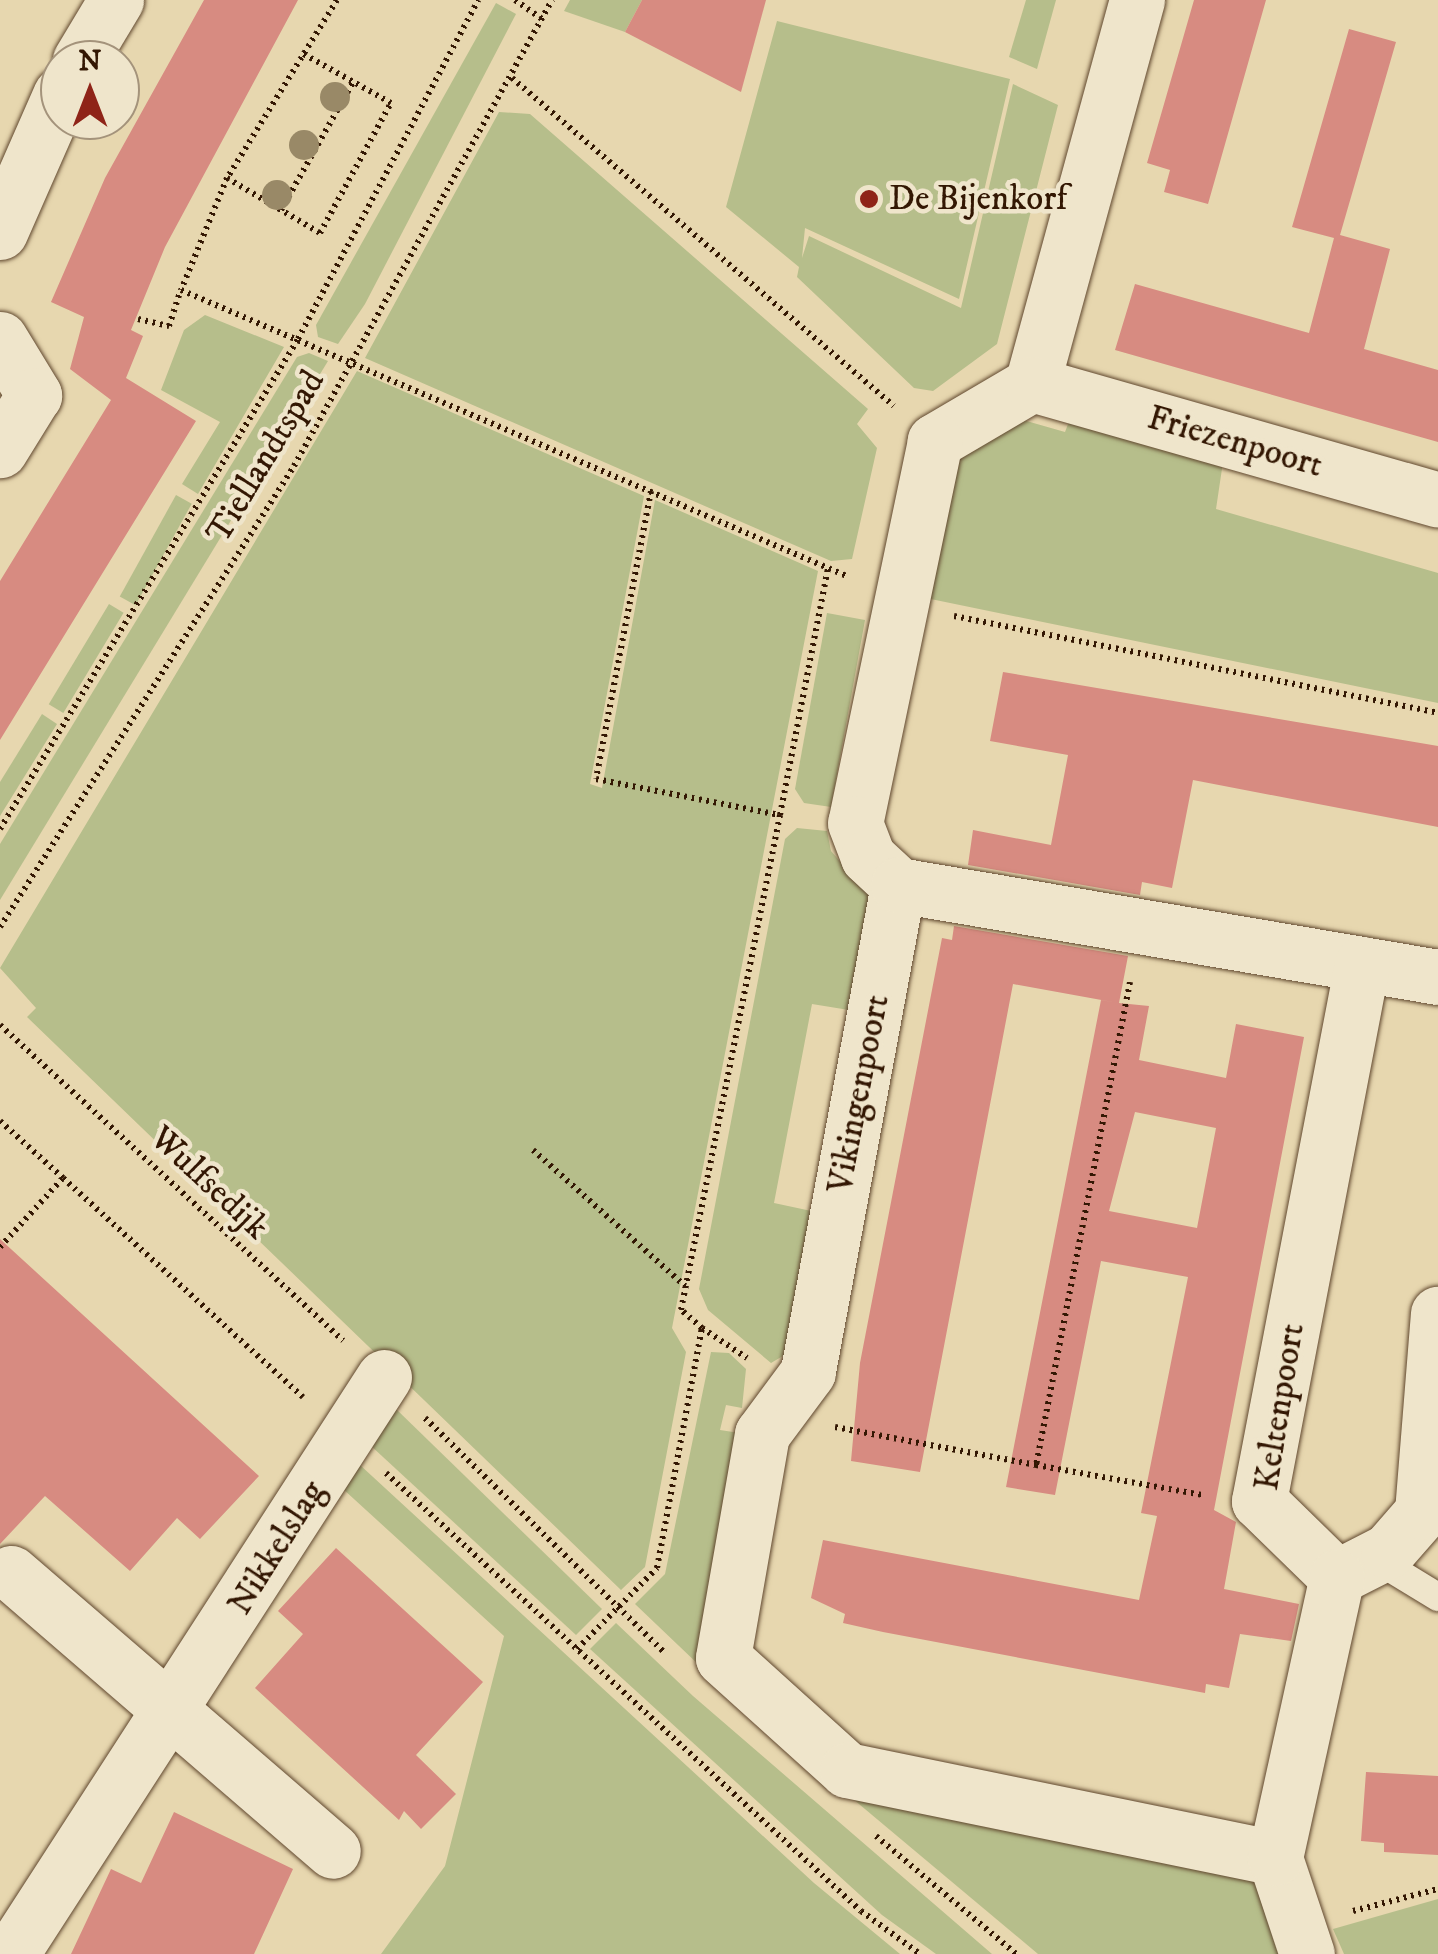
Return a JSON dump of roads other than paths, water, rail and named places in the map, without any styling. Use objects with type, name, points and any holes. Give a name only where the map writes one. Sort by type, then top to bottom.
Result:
[{"type":"street","points":[[92,40],[116,0]]},
{"type":"street","points":[[1137,0],[1032,384],[935,441],[896,597],[855,823],[868,857],[898,884],[1438,977]]},
{"type":"street","points":[[0,232],[40,140]]},
{"type":"street","points":[[0,339],[34,395],[0,450]]},
{"type":"street","name":"Friezenpoort","points":[[1032,384],[1438,500]]},
{"type":"street","name":"Vikingenpoort","points":[[898,884],[808,1372],[762,1434],[724,1658],[847,1770],[1275,1858]]},
{"type":"street","name":"Keltenpoort","points":[[1355,1568],[1258,1501],[1362,964]]},
{"type":"street","points":[[1303,1941],[1275,1858],[1355,1568],[1422,1512],[1438,1314]]},
{"type":"street","name":"Nikkelslag","points":[[11,1954],[170,1718],[384,1378]]},
{"type":"street","points":[[11,1573],[170,1718],[333,1851]]},
{"type":"lane","points":[[1355,1568],[1438,1596]]},
{"type":"place","name":"De Bijenkorf","points":[[869,199]]}]
